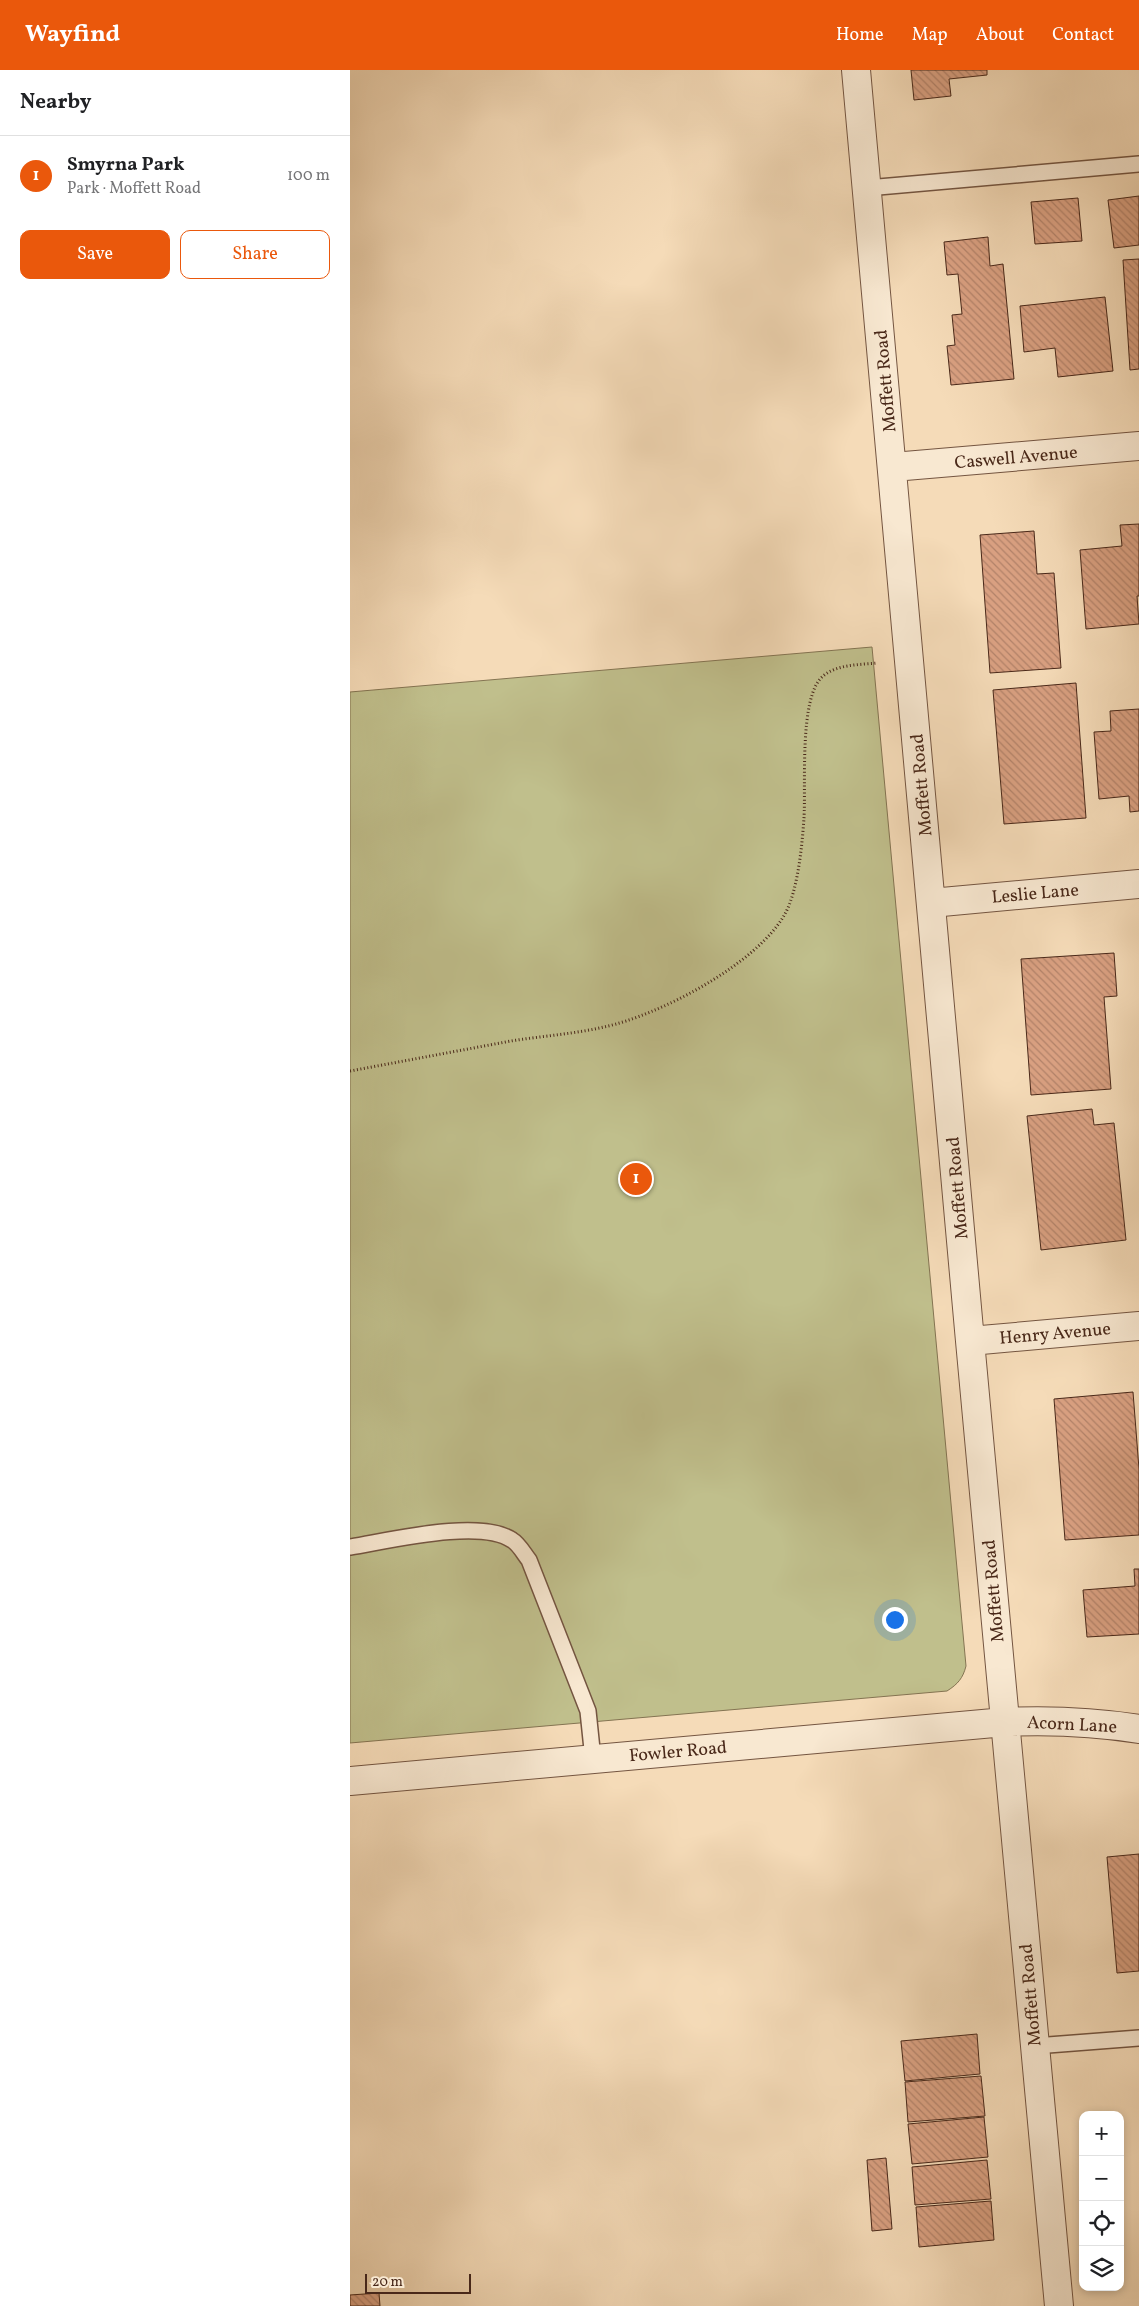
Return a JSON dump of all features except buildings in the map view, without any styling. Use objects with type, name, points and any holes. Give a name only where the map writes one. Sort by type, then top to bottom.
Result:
[{"type":"street","name":"Moffett Road","points":[[856,70],[1059,2306]]},
{"type":"street","name":"Caswell Avenue","points":[[893,468],[1139,446]]},
{"type":"street","name":"Leslie Lane","points":[[931,903],[1139,884]]},
{"type":"street","name":"Henry Avenue","points":[[970,1341],[1139,1326]]},
{"type":"street","name":"Acorn Lane","points":[[1005,1722],[1096,1723],[1139,1729]]},
{"type":"street","name":"Fowler Road","points":[[350,1781],[1005,1722]]},
{"type":"lane","points":[[867,188],[1139,164]]},
{"type":"lane","points":[[350,1546],[467,1529],[495,1533],[512,1540],[529,1560],[588,1711],[593,1759]]},
{"type":"lane","points":[[1035,2046],[1139,2038]]},
{"type":"path","points":[[350,1071],[545,1035],[604,1028],[644,1014],[692,993],[756,950],[772,933],[786,912],[796,880],[804,819],[806,727],[812,694],[821,677],[838,668],[910,660]]},
{"type":"shaded area","points":[[872,647],[966,1666],[962,1677],[947,1691],[350,1743],[350,692]]},
{"type":"place","name":"Smyrna Park","points":[[636,1179]]}]
